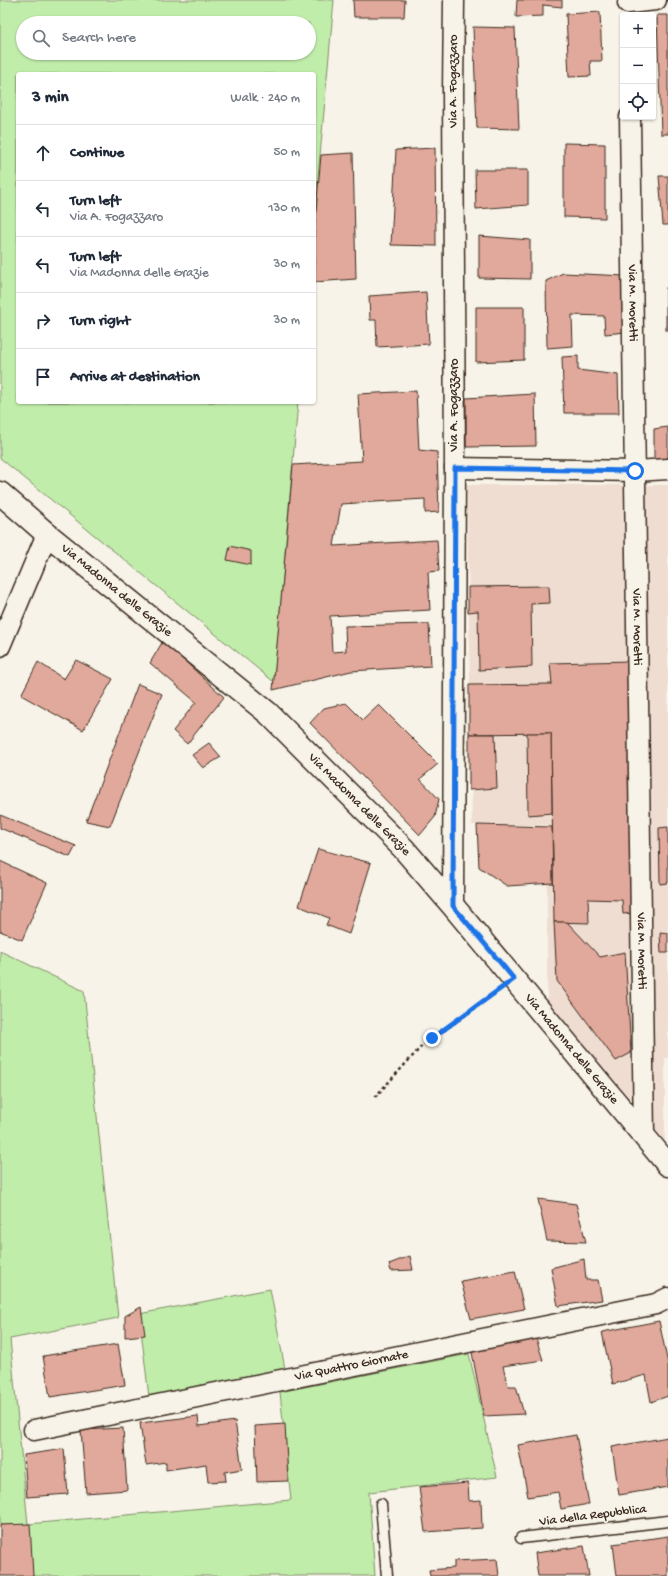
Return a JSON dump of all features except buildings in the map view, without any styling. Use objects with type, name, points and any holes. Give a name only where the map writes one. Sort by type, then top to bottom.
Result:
[{"type":"street","name":"Via A. Fogazzaro","points":[[453,906],[455,468],[454,0]]},
{"type":"street","points":[[629,6],[656,0]]},
{"type":"street","name":"Via M. Moretti","points":[[630,120],[644,1136]]},
{"type":"street","points":[[455,468],[635,471],[668,469]]},
{"type":"street","name":"Via Madonna delle Grazie","points":[[0,493],[47,534],[268,713],[402,848],[453,906],[668,1165]]},
{"type":"street","points":[[0,646],[47,534]]},
{"type":"street","name":"Via Quattro Giornate","points":[[34,1430],[656,1304],[668,1298]]},
{"type":"lane","points":[[381,1504],[387,1576]]},
{"type":"lane","name":"Via della Repubblica","points":[[521,1538],[668,1521]]},
{"type":"path","points":[[375,1097],[421,1047],[514,979]]},
{"type":"shaded area","points":[[467,485],[668,485],[668,1058],[665,1058],[665,1141],[547,1000],[547,825],[472,825]]},
{"type":"green space","points":[[0,0],[334,0],[316,200],[316,72],[16,72],[16,404],[298,404],[274,682],[0,458]]},
{"type":"green space","points":[[0,951],[84,991],[118,1318],[10,1339],[28,1524],[291,1500],[280,1392],[469,1354],[497,1477],[369,1492],[375,1576],[26,1576],[21,1525],[0,1525]]},
{"type":"green space","points":[[270,1289],[285,1369],[149,1397],[139,1314]]},
{"type":"route","points":[[432,1038],[514,979],[453,906],[455,468],[635,471]]}]
